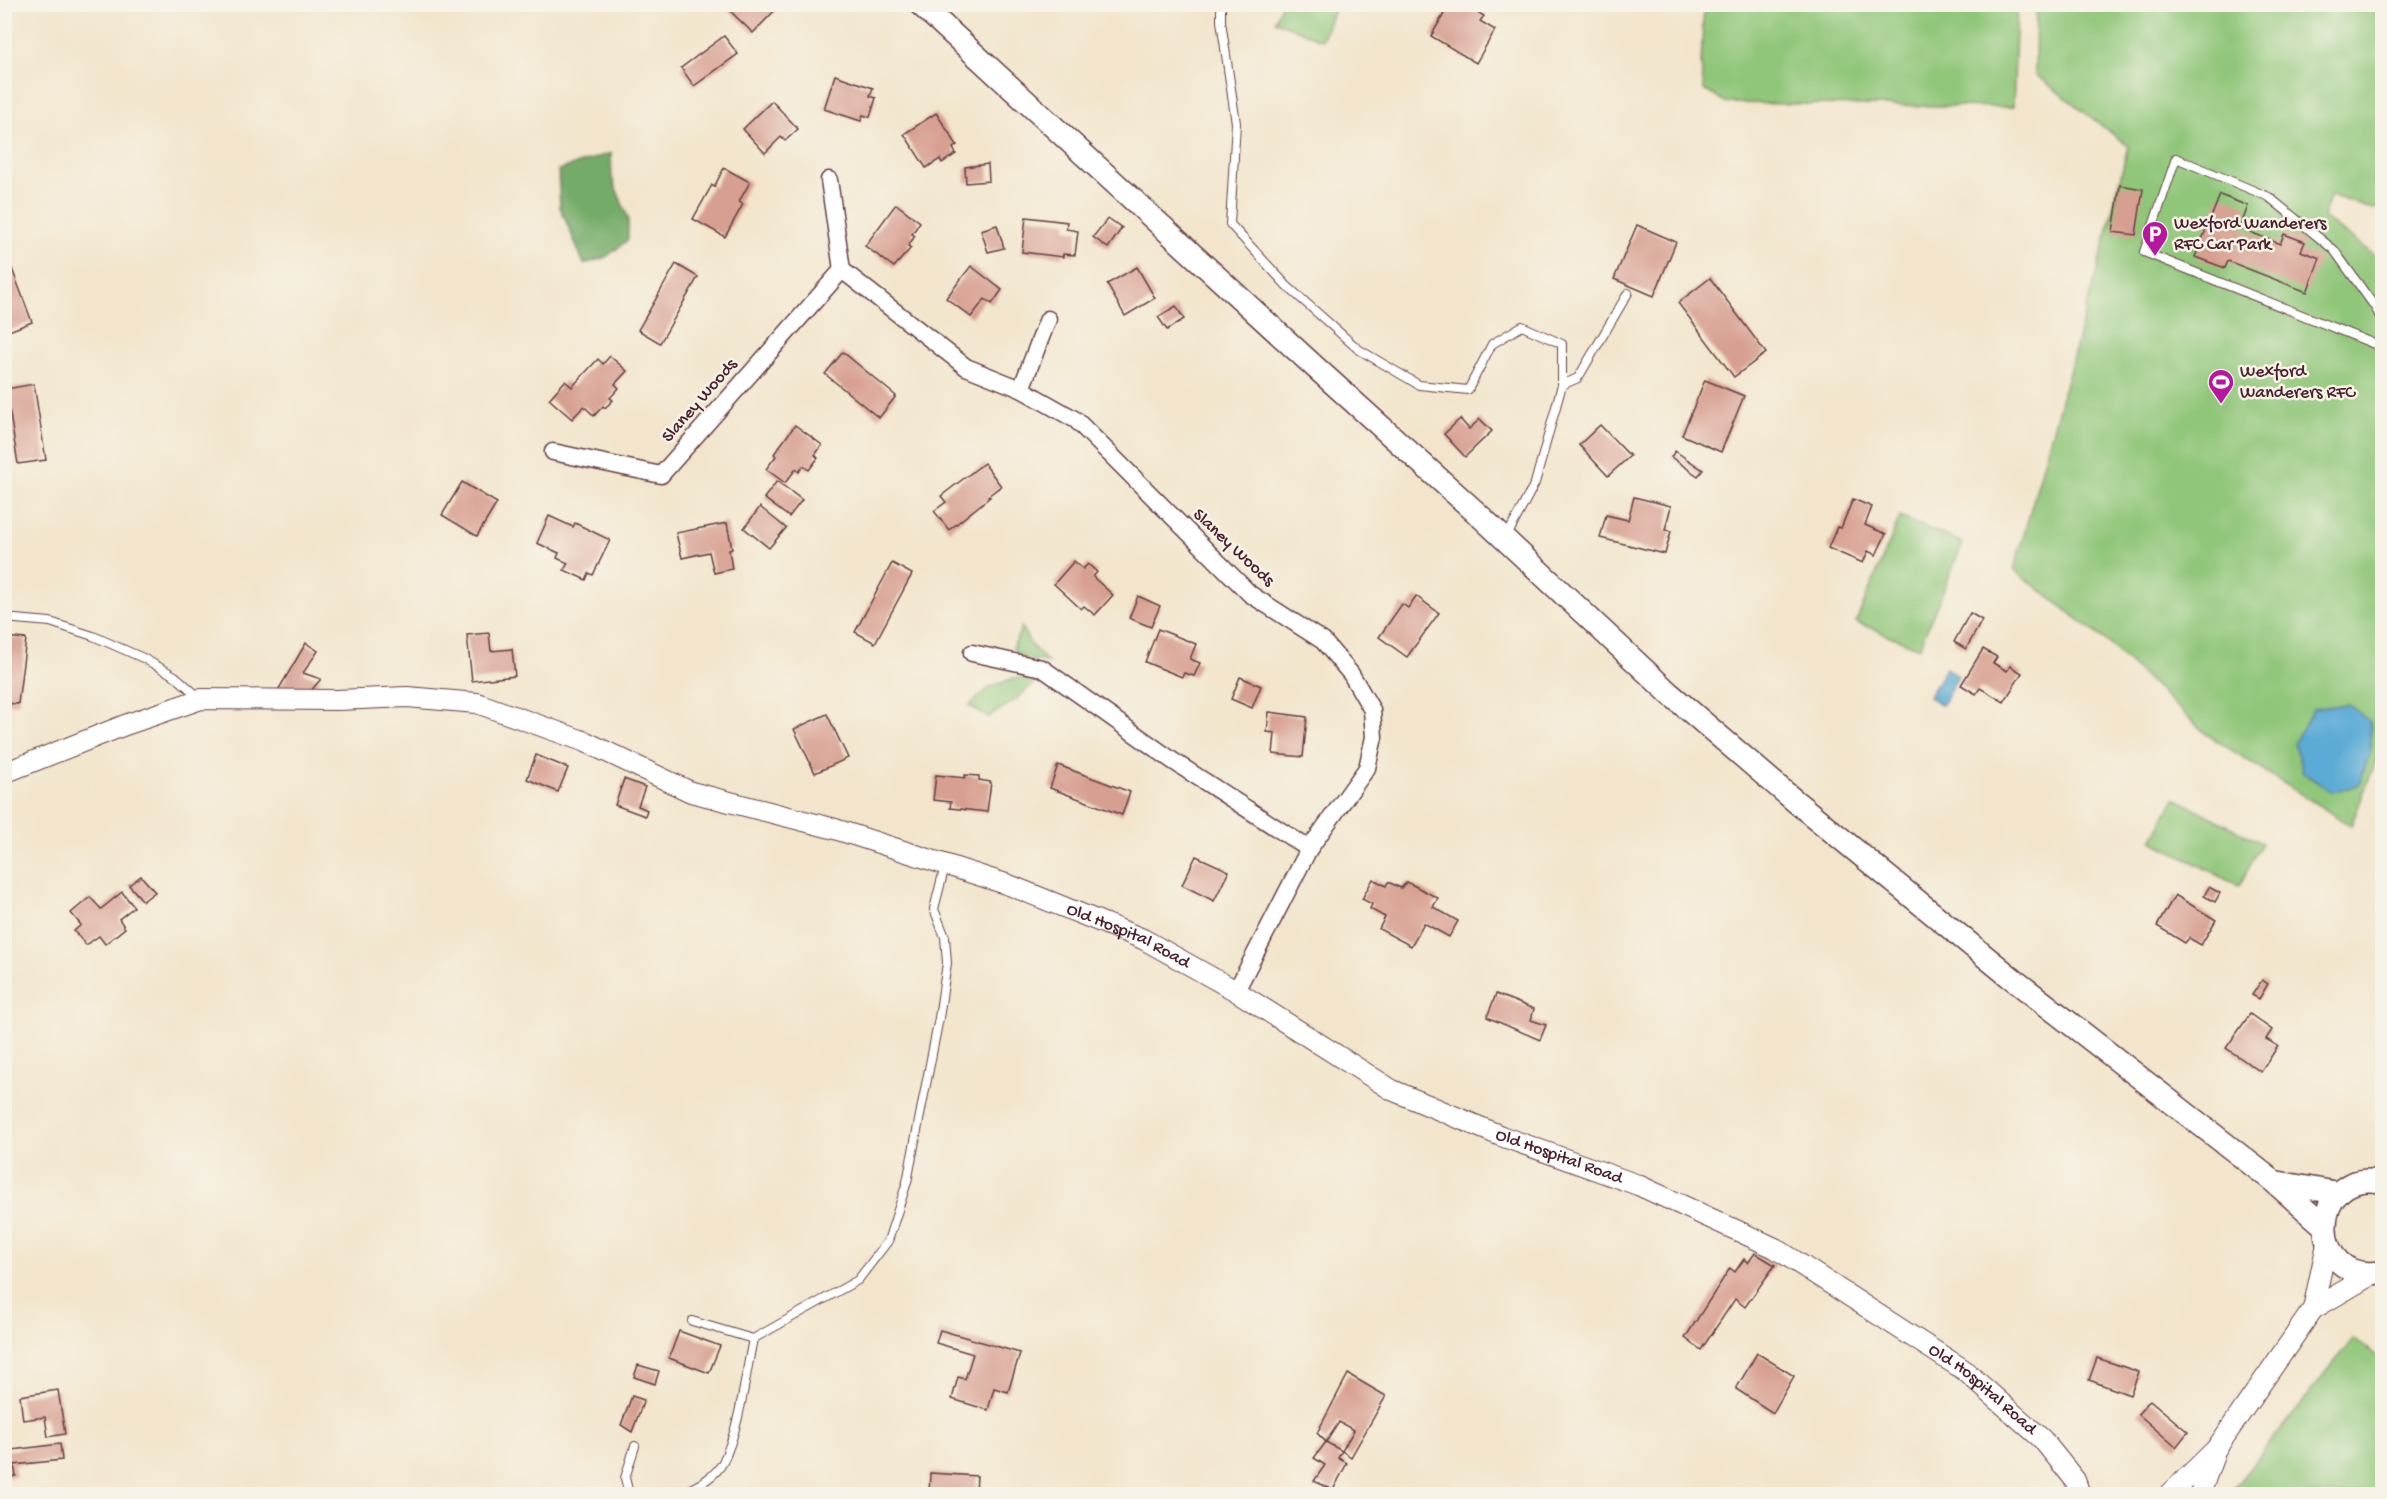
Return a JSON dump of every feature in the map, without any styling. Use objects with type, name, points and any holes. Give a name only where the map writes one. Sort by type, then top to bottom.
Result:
[{"type":"main road","points":[[920,4],[1669,693],[1795,801],[2009,976],[2273,1181],[2326,1235],[2337,1260],[2353,1271],[2377,1273]]},
{"type":"main road","points":[[2326,1235],[2328,1208],[2338,1193],[2354,1183],[2379,1178]]},
{"type":"main road","points":[[2273,1181],[2338,1193]]},
{"type":"street","points":[[829,180],[842,270]]},
{"type":"street","name":"Slaney Woods","points":[[553,452],[661,475],[842,270],[966,367],[1021,389],[1076,420],[1250,594],[1323,641],[1351,674],[1372,710],[1374,737],[1366,768],[1309,849],[1236,991]]},
{"type":"street","points":[[1021,389],[1048,319]]},
{"type":"street","points":[[972,652],[1042,668],[1173,761],[1309,849]]},
{"type":"street","name":"Old Hospital Road","points":[[4,773],[125,725],[201,699],[337,700],[407,697],[477,703],[586,742],[690,792],[835,829],[1009,885],[1143,939],[1236,991],[1392,1090],[1501,1136],[1638,1185],[1775,1248],[1964,1370],[2042,1439],[2077,1487],[2098,1494]]},
{"type":"street","points":[[2170,1494],[2216,1449],[2313,1309],[2326,1235]]},
{"type":"street","points":[[2313,1309],[2377,1273]]},
{"type":"street","points":[[2200,1494],[2216,1449]]},
{"type":"lane","points":[[1221,4],[1221,21],[1236,123],[1230,224],[1287,286],[1358,349],[1419,385],[1468,390],[1492,344],[1522,326],[1562,344],[1562,386],[1535,483],[1505,540]]},
{"type":"lane","points":[[2382,321],[2375,307],[2334,250],[2269,197],[2176,158],[2144,252],[2382,347]]},
{"type":"lane","points":[[1562,386],[1578,378],[1628,293]]},
{"type":"lane","points":[[4,618],[51,622],[93,636],[143,658],[175,676],[201,699]]},
{"type":"lane","points":[[692,1321],[753,1339],[858,1280],[888,1241],[907,1182],[939,1018],[947,963],[945,938],[934,909],[945,866]]},
{"type":"lane","points":[[679,1494],[699,1485],[722,1464],[736,1423],[753,1339]]},
{"type":"lane","points":[[629,1494],[626,1478],[635,1446]]},
{"type":"green space","points":[[1281,4],[1336,5],[1322,40],[1275,21]]},
{"type":"green space","points":[[1704,5],[2017,5],[2013,107],[1727,103],[1704,90],[1701,65]]},
{"type":"green space","name":"Wexford Wanderers RFC","points":[[2036,5],[2382,5],[2382,210],[2365,207],[2331,195],[2323,217],[2382,261],[2382,745],[2351,826],[2206,734],[2105,640],[2014,570],[2104,245],[2128,146],[2035,74]]},
{"type":"green space","points":[[611,153],[612,178],[628,218],[628,240],[606,257],[584,264],[560,207],[558,170]]},
{"type":"green space","points":[[1900,517],[1963,543],[1919,648],[1856,622]]},
{"type":"green space","points":[[1022,627],[1030,644],[1048,662],[1027,659],[1015,652],[1013,647]]},
{"type":"green space","points":[[1014,678],[1039,679],[1014,701],[989,717],[969,706],[990,687]]},
{"type":"green space","points":[[2175,798],[2262,843],[2239,886],[2152,841]]},
{"type":"green space","points":[[2353,1339],[2382,1359],[2382,1494],[2229,1494]]},
{"type":"water","points":[[1946,668],[1958,676],[1942,705],[1929,697]]},
{"type":"water","points":[[2348,704],[2370,722],[2371,750],[2359,785],[2332,792],[2303,773],[2294,744],[2313,709]]},
{"type":"building","points":[[733,4],[781,4],[753,33],[728,9]]},
{"type":"building","points":[[791,4],[808,4],[803,10],[795,9]]},
{"type":"building","points":[[1443,4],[1481,4],[1477,12],[1484,16],[1480,21],[1495,30],[1476,63],[1431,36],[1448,7]]},
{"type":"building","points":[[724,36],[738,54],[694,86],[681,68]]},
{"type":"building","points":[[835,75],[873,88],[870,96],[876,98],[870,117],[863,115],[861,121],[824,109]]},
{"type":"building","points":[[772,101],[798,129],[785,141],[781,137],[765,153],[743,129]]},
{"type":"building","points":[[936,113],[957,145],[953,148],[956,154],[942,163],[940,159],[926,168],[904,134]]},
{"type":"building","points":[[988,164],[989,181],[966,183],[965,167]]},
{"type":"building","points":[[724,168],[750,182],[739,202],[743,204],[725,237],[693,219]]},
{"type":"building","points":[[2120,185],[2143,189],[2136,235],[2113,232]]},
{"type":"building","points":[[2220,195],[2248,206],[2240,228],[2280,244],[2284,234],[2305,242],[2301,251],[2320,258],[2307,292],[2228,261],[2225,268],[2195,257]]},
{"type":"building","points":[[896,204],[920,222],[912,234],[915,236],[908,246],[911,248],[894,267],[865,246]]},
{"type":"building","points":[[1026,217],[1067,222],[1066,229],[1078,231],[1075,255],[1063,254],[1063,257],[1022,252]]},
{"type":"building","points":[[1108,218],[1122,228],[1108,248],[1093,237]]},
{"type":"building","points":[[997,225],[1004,248],[988,252],[981,230]]},
{"type":"building","points":[[1637,225],[1676,242],[1654,296],[1614,279]]},
{"type":"building","points":[[676,264],[698,277],[660,343],[638,330]]},
{"type":"building","points":[[11,266],[32,322],[4,333],[4,268]]},
{"type":"building","points":[[971,266],[1002,290],[992,304],[985,299],[971,317],[946,298]]},
{"type":"building","points":[[1137,267],[1155,298],[1125,316],[1107,284]]},
{"type":"building","points":[[1710,278],[1766,353],[1734,377],[1678,303]]},
{"type":"building","points":[[1176,306],[1184,319],[1167,330],[1158,317]]},
{"type":"building","points":[[843,352],[896,396],[879,418],[825,374]]},
{"type":"building","points":[[610,356],[627,371],[615,384],[619,388],[610,398],[613,400],[605,408],[603,406],[594,416],[584,406],[572,419],[549,399],[565,381],[572,387],[598,359],[603,364]]},
{"type":"building","points":[[1705,380],[1744,396],[1721,452],[1682,435]]},
{"type":"building","points":[[34,384],[46,460],[18,464],[6,389]]},
{"type":"building","points":[[1460,419],[1469,429],[1480,419],[1492,431],[1465,457],[1444,434]]},
{"type":"building","points":[[795,425],[822,445],[815,455],[818,458],[809,470],[803,466],[799,472],[796,469],[785,483],[766,469]]},
{"type":"building","points":[[1600,425],[1630,456],[1608,476],[1579,445]]},
{"type":"building","points":[[1675,451],[1703,470],[1698,476],[1671,457]]},
{"type":"building","points":[[984,463],[1001,486],[949,530],[934,511],[946,502],[941,496]]},
{"type":"building","points":[[777,481],[802,500],[789,517],[764,498]]},
{"type":"building","points":[[462,482],[497,503],[477,536],[442,515]]},
{"type":"building","points":[[1634,497],[1671,506],[1665,530],[1671,531],[1665,554],[1600,538],[1606,515],[1628,520]]},
{"type":"building","points":[[1853,499],[1872,507],[1865,525],[1886,534],[1876,555],[1868,551],[1863,563],[1828,548],[1837,527],[1841,528]]},
{"type":"building","points":[[760,507],[786,528],[769,548],[744,528]]},
{"type":"building","points":[[549,516],[573,527],[575,523],[610,540],[593,575],[589,573],[586,580],[564,570],[568,563],[557,558],[559,553],[537,543]]},
{"type":"building","points":[[727,523],[732,549],[729,550],[732,569],[714,573],[709,552],[682,558],[676,533]]},
{"type":"building","points":[[1074,561],[1083,569],[1088,564],[1097,572],[1093,577],[1113,595],[1095,615],[1084,606],[1081,609],[1054,584]]},
{"type":"building","points":[[892,563],[912,574],[875,643],[855,632]]},
{"type":"building","points":[[1138,596],[1160,606],[1151,627],[1129,618]]},
{"type":"building","points":[[1416,596],[1439,613],[1407,657],[1379,637],[1402,604],[1408,608]]},
{"type":"building","points":[[1970,613],[1982,620],[1966,649],[1954,642]]},
{"type":"building","points":[[1158,629],[1196,644],[1190,659],[1200,663],[1194,676],[1184,673],[1182,677],[1145,662]]},
{"type":"building","points":[[489,633],[491,651],[512,649],[515,676],[472,681],[467,635]]},
{"type":"building","points":[[4,637],[26,639],[18,704],[4,703]]},
{"type":"building","points":[[306,643],[318,651],[303,673],[321,679],[308,694],[277,692]]},
{"type":"building","points":[[1983,649],[1997,657],[1993,663],[2007,671],[2010,666],[2022,673],[2004,702],[1980,688],[1976,694],[1961,685]]},
{"type":"building","points":[[1240,677],[1261,686],[1252,708],[1231,699]]},
{"type":"building","points":[[1269,712],[1307,717],[1303,757],[1273,754],[1275,733],[1267,732]]},
{"type":"building","points":[[827,714],[848,758],[815,773],[794,729]]},
{"type":"building","points":[[536,755],[568,768],[558,792],[527,779]]},
{"type":"building","points":[[1058,765],[1130,792],[1122,815],[1050,788]]},
{"type":"building","points":[[936,775],[965,778],[965,775],[979,776],[979,780],[991,782],[987,812],[950,808],[951,802],[933,800]]},
{"type":"building","points":[[624,779],[645,787],[638,806],[647,810],[645,816],[615,805]]},
{"type":"building","points":[[1196,856],[1229,871],[1214,901],[1182,885]]},
{"type":"building","points":[[141,876],[155,892],[143,901],[129,885]]},
{"type":"building","points":[[1373,879],[1386,886],[1388,882],[1401,888],[1407,882],[1438,898],[1433,907],[1458,921],[1449,937],[1424,923],[1411,946],[1379,929],[1385,917],[1370,909],[1372,904],[1362,899]]},
{"type":"building","points":[[2209,887],[2220,893],[2215,902],[2204,896]]},
{"type":"building","points":[[122,892],[134,907],[119,919],[125,928],[105,944],[99,936],[86,945],[74,931],[81,925],[71,913],[90,897],[101,909]]},
{"type":"building","points":[[2175,895],[2216,920],[2201,945],[2189,938],[2185,943],[2157,926]]},
{"type":"building","points":[[2262,980],[2268,984],[2259,999],[2252,995]]},
{"type":"building","points":[[1496,994],[1534,1009],[1531,1020],[1546,1025],[1540,1040],[1487,1017]]},
{"type":"building","points":[[2250,1014],[2272,1030],[2266,1039],[2278,1046],[2261,1072],[2226,1048]]},
{"type":"building","points":[[1755,1253],[1775,1265],[1745,1307],[1735,1299],[1701,1350],[1685,1338],[1730,1268],[1735,1272],[1744,1259],[1748,1263]]},
{"type":"building","points":[[940,1330],[1020,1353],[1008,1392],[994,1388],[988,1410],[952,1399],[958,1377],[965,1379],[973,1354],[936,1343]]},
{"type":"building","points":[[679,1331],[720,1346],[709,1373],[669,1358]]},
{"type":"building","points":[[1757,1353],[1794,1376],[1773,1413],[1736,1389]]},
{"type":"building","points":[[2097,1358],[2139,1372],[2130,1395],[2089,1380]]},
{"type":"building","points":[[638,1365],[659,1371],[655,1384],[634,1377]]},
{"type":"building","points":[[1348,1374],[1386,1396],[1351,1457],[1342,1451],[1354,1430],[1339,1422],[1326,1442],[1317,1433]]},
{"type":"building","points":[[58,1390],[65,1434],[48,1437],[45,1417],[23,1420],[20,1396]]},
{"type":"building","points":[[632,1396],[644,1400],[632,1432],[621,1425]]},
{"type":"building","points":[[2150,1400],[2188,1432],[2176,1447],[2138,1414]]},
{"type":"building","points":[[1326,1442],[1342,1451],[1338,1458],[1347,1463],[1333,1490],[1314,1481],[1325,1465],[1314,1458]]},
{"type":"building","points":[[60,1444],[62,1460],[14,1465],[16,1476],[4,1478],[4,1451]]},
{"type":"building","points":[[930,1473],[977,1476],[976,1492],[929,1494]]},
{"type":"place","name":"Wexford Wanderers RFC Car Park","points":[[2155,257]]},
{"type":"place","name":"Wexford Wanderers RFC","points":[[2221,405]]}]
